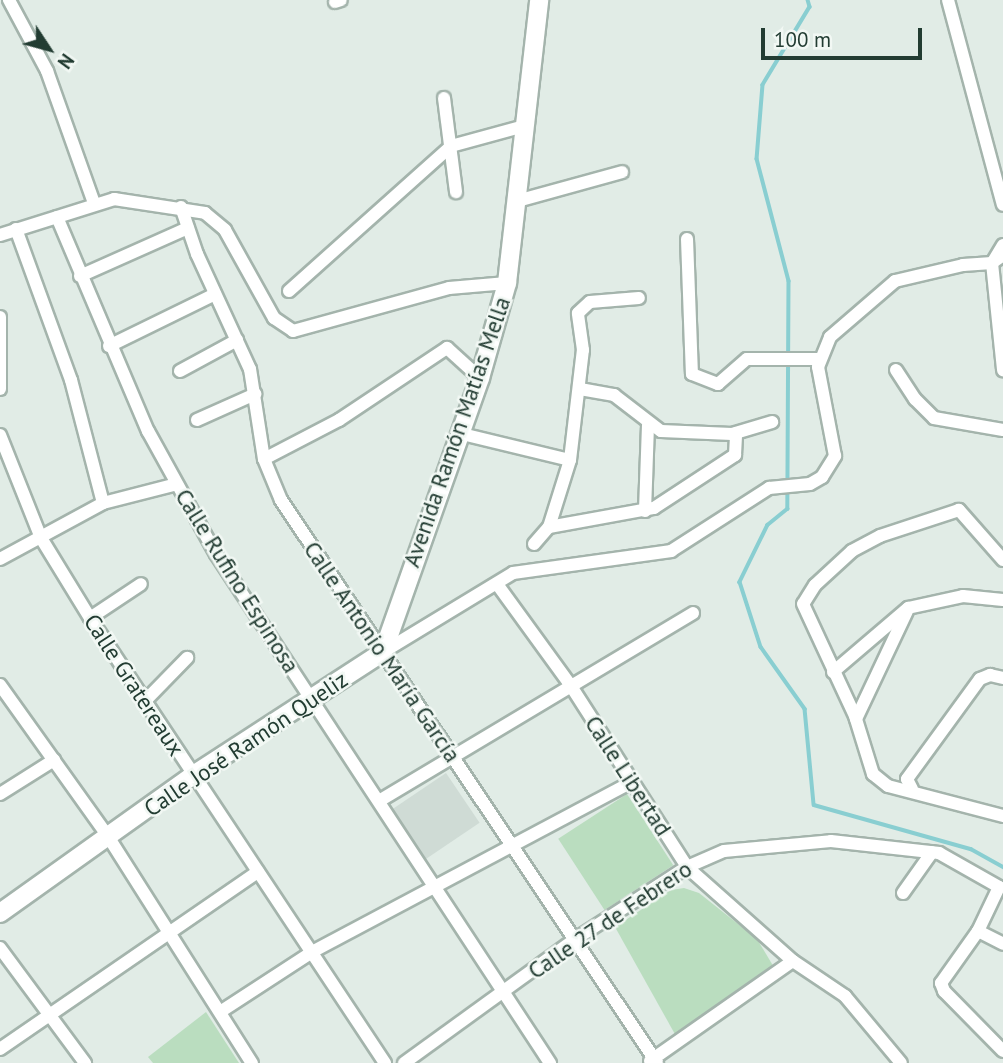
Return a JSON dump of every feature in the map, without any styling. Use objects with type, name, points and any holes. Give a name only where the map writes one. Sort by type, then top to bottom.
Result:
[{"type":"street","points":[[9,0],[47,71],[94,203]]},
{"type":"street","name":"Avenida Ramón Matías Mella","points":[[383,652],[458,433],[480,378],[507,283],[539,0]]},
{"type":"street","points":[[948,0],[1003,205]]},
{"type":"street","points":[[444,98],[456,192]]},
{"type":"street","points":[[289,291],[451,146],[524,126]]},
{"type":"street","points":[[517,201],[622,172]]},
{"type":"street","points":[[0,235],[94,203],[134,199],[181,207],[217,219],[274,318],[293,331],[449,288],[507,283]]},
{"type":"street","name":"Calle Antonio María García","points":[[181,207],[215,294],[237,340],[255,394],[264,458],[281,500],[653,1061]]},
{"type":"street","name":"Calle Rufino Espinosa","points":[[57,217],[109,346],[177,484],[216,554],[550,1063]]},
{"type":"street","points":[[80,276],[188,228]]},
{"type":"street","points":[[16,229],[71,380],[103,503]]},
{"type":"street","points":[[687,239],[691,374],[718,384],[747,359],[820,359],[831,337],[895,281],[963,265],[992,263],[1003,255]]},
{"type":"street","points":[[1003,244],[992,263],[1003,370]]},
{"type":"street","points":[[109,346],[215,294]]},
{"type":"street","points":[[534,544],[549,527],[570,460],[583,350],[578,313],[582,306],[639,298]]},
{"type":"street","points":[[0,317],[0,389]]},
{"type":"street","points":[[180,371],[237,340]]},
{"type":"street","points":[[264,458],[339,419],[447,348],[480,378]]},
{"type":"street","name":"Calle José Ramón Queliz","points":[[0,913],[109,838],[192,776],[383,652],[513,573],[671,551],[769,488],[810,484],[822,477],[835,456],[820,359]]},
{"type":"street","points":[[896,369],[915,399],[934,418],[1003,430]]},
{"type":"street","points":[[580,389],[614,394],[648,425],[675,433],[736,433],[772,422]]},
{"type":"street","points":[[197,420],[255,394]]},
{"type":"street","points":[[645,511],[648,425]]},
{"type":"street","points":[[458,433],[570,460]]},
{"type":"street","points":[[549,527],[645,511],[735,455],[736,433]]},
{"type":"street","name":"Calle Gratereaux","points":[[0,435],[41,538],[90,618],[192,776],[385,1063]]},
{"type":"street","points":[[0,559],[103,503],[177,484]]},
{"type":"street","points":[[1003,560],[958,510],[880,536],[852,551],[815,585],[803,608],[856,719],[873,774],[888,786],[912,789],[1003,816]]},
{"type":"street","points":[[90,618],[141,584]]},
{"type":"street","name":"Calle Libertad","points":[[497,584],[569,683],[687,867],[793,961],[845,996],[896,1061]]},
{"type":"street","points":[[833,672],[908,608],[963,596],[1003,600]]},
{"type":"street","points":[[856,719],[908,608]]},
{"type":"street","points":[[379,801],[569,683],[693,613]]},
{"type":"street","points":[[144,702],[187,658]]},
{"type":"street","points":[[912,789],[907,779],[981,679],[990,675],[1003,678]]},
{"type":"street","points":[[0,685],[109,838],[252,1063]]},
{"type":"street","points":[[0,794],[54,760]]},
{"type":"street","points":[[220,1013],[312,952],[632,782]]},
{"type":"street","name":"Calle 27 de Febrero","points":[[404,1063],[575,940],[687,867],[724,851],[831,841],[932,852],[960,861],[999,887],[978,931]]},
{"type":"street","points":[[903,893],[932,852]]},
{"type":"street","points":[[0,1049],[258,872]]},
{"type":"street","points":[[1003,944],[978,931],[941,983],[1003,1051]]},
{"type":"street","points":[[0,947],[85,1063]]},
{"type":"street","points":[[653,1061],[793,961]]},
{"type":"shaded area","points":[[446,773],[480,823],[424,860],[390,810]]},
{"type":"green space","points":[[627,794],[673,865],[605,910],[558,839]]},
{"type":"green space","points":[[684,888],[699,893],[757,939],[775,969],[676,1036],[615,927],[671,890]]},
{"type":"green space","points":[[206,1012],[239,1063],[153,1063],[148,1057]]},
{"type":"waterway","points":[[808,0],[810,7],[763,85],[757,159],[789,281],[788,509],[768,525],[740,582],[761,647],[805,709],[814,805],[971,849],[1003,867]]}]
